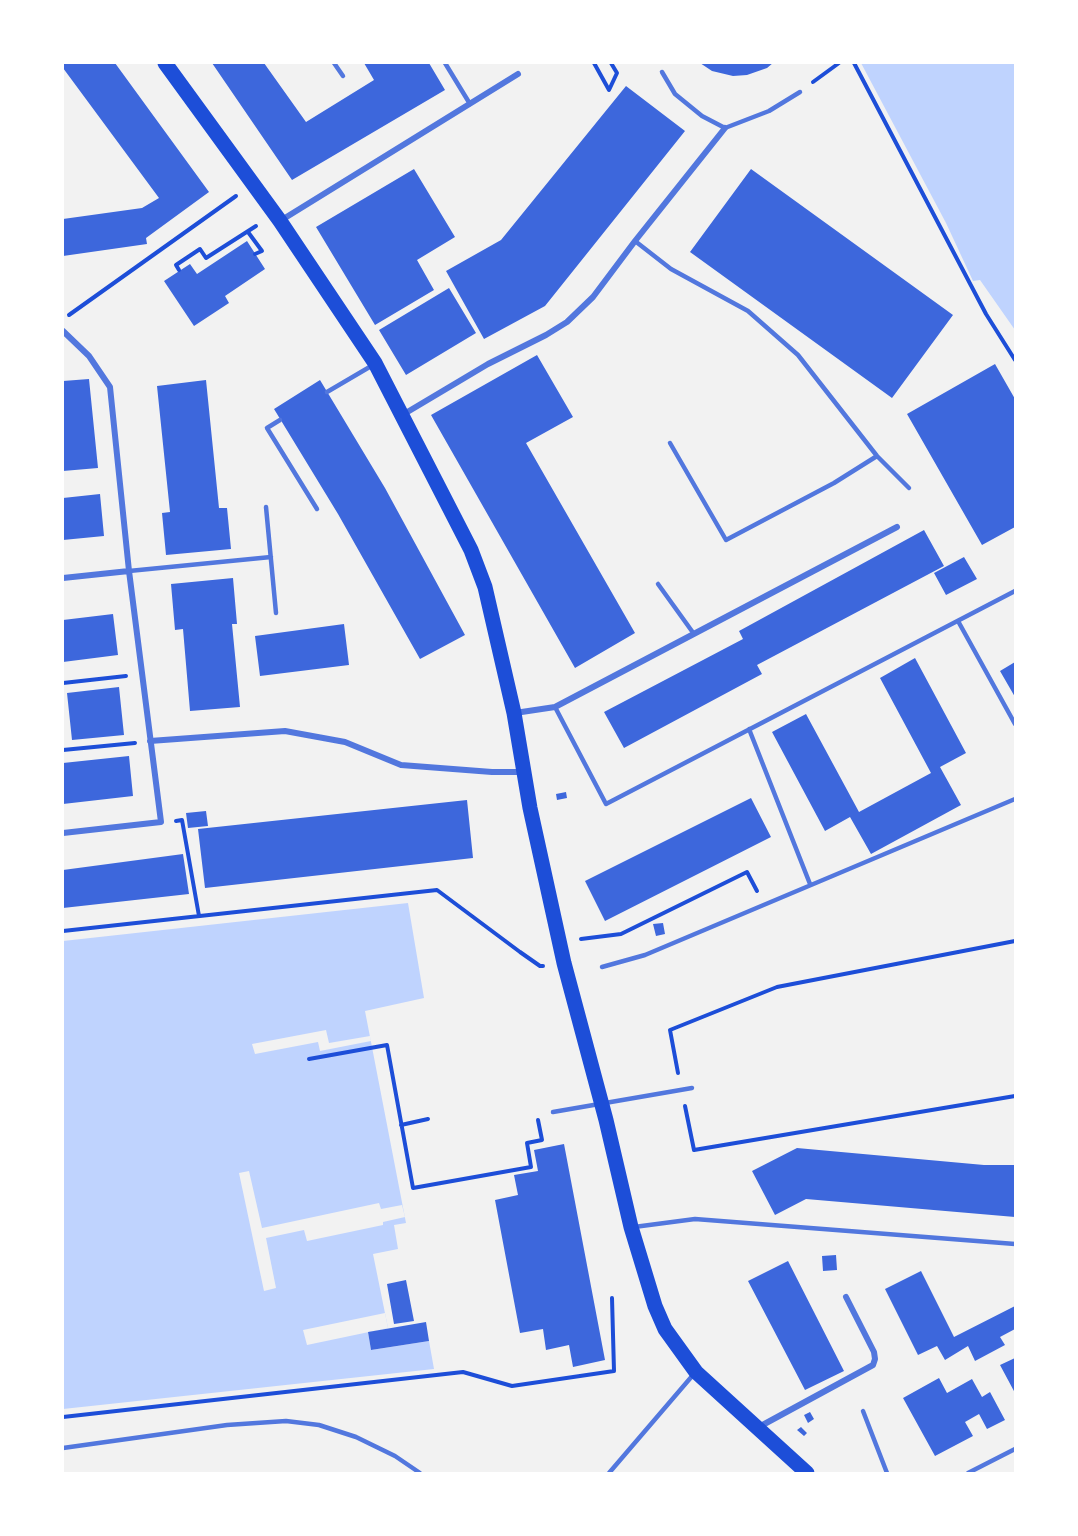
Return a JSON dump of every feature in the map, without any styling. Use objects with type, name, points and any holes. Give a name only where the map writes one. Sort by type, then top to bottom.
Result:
[{"type":"main road","points":[[165,63],[277,218],[375,363],[471,550],[485,587],[514,713],[530,808],[564,963],[649,1291],[665,1329],[696,1372],[807,1473]]},
{"type":"street","points":[[277,218],[518,74]]},
{"type":"street","points":[[403,415],[488,364],[567,322],[593,297],[725,128]]},
{"type":"street","points":[[63,331],[89,356],[110,387],[141,674],[161,822],[63,833]]},
{"type":"street","points":[[514,713],[555,707],[897,527]]},
{"type":"street","points":[[63,578],[129,571]]},
{"type":"street","points":[[150,741],[285,731],[345,742],[401,765],[492,772],[524,772]]},
{"type":"street","points":[[757,1429],[868,1370],[873,1365],[874,1352],[846,1297]]},
{"type":"lane","points":[[334,63],[343,76]]},
{"type":"lane","points":[[445,63],[470,104]]},
{"type":"lane","points":[[662,72],[675,94],[702,116],[725,128],[769,111],[800,92]]},
{"type":"lane","points":[[635,241],[671,269],[748,311],[782,340],[798,355],[877,456],[909,488]]},
{"type":"lane","points":[[327,392],[375,363]]},
{"type":"lane","points":[[280,420],[267,428],[317,509]]},
{"type":"lane","points":[[670,443],[726,540],[834,483],[877,456]]},
{"type":"lane","points":[[266,507],[276,613]]},
{"type":"lane","points":[[129,571],[271,557]]},
{"type":"lane","points":[[658,584],[694,634]]},
{"type":"lane","points":[[555,707],[606,804],[1015,591]]},
{"type":"lane","points":[[958,621],[1015,724]]},
{"type":"lane","points":[[749,729],[810,884]]},
{"type":"lane","points":[[602,967],[645,955],[1015,799]]},
{"type":"lane","points":[[553,1112],[692,1088]]},
{"type":"lane","points":[[631,1227],[695,1220],[1015,1244]]},
{"type":"lane","points":[[609,1473],[696,1372]]},
{"type":"lane","points":[[863,1412],[887,1473]]},
{"type":"lane","points":[[63,1448],[227,1425],[286,1421],[319,1425],[356,1437],[395,1456],[420,1473]]},
{"type":"lane","points":[[968,1473],[1015,1449]]},
{"type":"path","points":[[594,63],[609,90],[616,73],[611,63]]},
{"type":"path","points":[[800,92],[839,63]]},
{"type":"path","points":[[854,63],[986,314],[1015,360]]},
{"type":"path","points":[[63,319],[253,184]]},
{"type":"path","points":[[180,270],[176,265],[200,249],[206,258],[248,232],[277,218]]},
{"type":"path","points":[[248,232],[262,251],[255,254]]},
{"type":"path","points":[[63,683],[141,674]]},
{"type":"path","points":[[63,750],[150,741]]},
{"type":"path","points":[[161,822],[182,820],[199,916]]},
{"type":"path","points":[[560,942],[621,934],[747,872],[764,905]]},
{"type":"path","points":[[63,931],[437,890],[540,966],[564,963]]},
{"type":"path","points":[[679,1078],[670,1030],[777,987],[1015,941]]},
{"type":"path","points":[[309,1059],[387,1045],[413,1188],[532,1169],[527,1143],[542,1140],[538,1118]]},
{"type":"path","points":[[685,1104],[694,1150],[1015,1096]]},
{"type":"path","points":[[401,1125],[428,1119]]},
{"type":"path","points":[[63,1417],[464,1372],[512,1386],[614,1371],[612,1298]]},
{"type":"water","points":[[861,63],[1015,63],[1015,330],[980,280],[973,281],[946,223]]},
{"type":"water","points":[[408,903],[424,998],[365,1011],[406,1223],[394,1225],[398,1249],[373,1254],[388,1328],[368,1332],[371,1350],[429,1341],[434,1369],[63,1409],[63,941]]},
{"type":"pier","points":[[326,1030],[329,1043],[370,1036],[371,1041],[320,1051],[318,1042],[255,1054],[252,1044]]},
{"type":"pier","points":[[249,1171],[262,1228],[379,1203],[381,1209],[402,1205],[405,1217],[383,1222],[383,1225],[307,1241],[304,1230],[266,1238],[276,1288],[264,1291],[239,1173]]},
{"type":"pier","points":[[385,1313],[388,1328],[307,1345],[303,1330]]},
{"type":"building","points":[[63,63],[115,63],[209,192],[146,238],[147,244],[63,256],[63,219],[142,208],[159,198],[63,68]]},
{"type":"building","points":[[212,63],[264,63],[306,122],[374,80],[364,63],[429,63],[445,90],[292,180]]},
{"type":"building","points":[[700,63],[773,63],[767,68],[747,75],[733,76],[712,71]]},
{"type":"building","points":[[626,86],[685,131],[545,306],[484,339],[446,271],[501,240]]},
{"type":"building","points":[[414,169],[455,237],[417,260],[434,290],[375,325],[316,227]]},
{"type":"building","points":[[751,169],[953,315],[892,398],[690,252]]},
{"type":"building","points":[[247,241],[265,269],[225,296],[229,303],[194,326],[164,281],[190,264],[197,274]]},
{"type":"building","points":[[449,288],[476,333],[406,375],[379,330]]},
{"type":"building","points":[[537,355],[573,417],[526,443],[635,633],[575,668],[431,415]]},
{"type":"building","points":[[995,364],[1015,399],[1015,527],[982,545],[907,414]]},
{"type":"building","points":[[89,379],[98,468],[63,471],[63,381]]},
{"type":"building","points":[[206,380],[219,508],[227,508],[231,549],[166,555],[162,513],[170,512],[157,386]]},
{"type":"building","points":[[320,380],[385,488],[465,635],[420,659],[338,514],[274,409]]},
{"type":"building","points":[[100,494],[104,536],[63,540],[63,498]]},
{"type":"building","points":[[924,530],[944,566],[757,665],[762,674],[624,748],[604,712],[743,639],[739,631]]},
{"type":"building","points":[[964,557],[977,579],[946,595],[934,573]]},
{"type":"building","points":[[233,578],[237,624],[232,624],[240,707],[190,711],[183,629],[175,630],[171,584]]},
{"type":"building","points":[[113,614],[118,655],[63,662],[63,620]]},
{"type":"building","points":[[344,624],[349,665],[260,676],[255,636]]},
{"type":"building","points":[[915,658],[966,753],[940,767],[961,805],[871,854],[850,817],[825,831],[772,732],[806,714],[859,812],[931,773],[880,678]]},
{"type":"building","points":[[1015,662],[1015,697],[1000,671]]},
{"type":"building","points":[[119,687],[124,735],[72,740],[67,693]]},
{"type":"building","points":[[129,756],[133,796],[63,804],[63,763]]},
{"type":"building","points":[[566,792],[567,798],[557,800],[556,794]]},
{"type":"building","points":[[751,798],[771,837],[605,921],[585,881]]},
{"type":"building","points":[[467,800],[473,858],[205,888],[198,829]]},
{"type":"building","points":[[206,811],[208,826],[188,828],[186,813]]},
{"type":"building","points":[[183,854],[189,894],[63,908],[63,870]]},
{"type":"building","points":[[663,923],[665,934],[656,936],[653,924]]},
{"type":"building","points":[[564,1144],[605,1360],[573,1367],[569,1345],[546,1350],[543,1329],[520,1333],[495,1200],[518,1195],[514,1175],[538,1171],[534,1150]]},
{"type":"building","points":[[797,1148],[984,1165],[1015,1165],[1015,1217],[806,1199],[775,1215],[752,1171]]},
{"type":"building","points":[[836,1255],[837,1270],[823,1271],[822,1256]]},
{"type":"building","points":[[788,1261],[844,1371],[805,1390],[748,1281]]},
{"type":"building","points":[[921,1271],[954,1337],[1015,1306],[1015,1329],[1000,1337],[1005,1345],[975,1361],[968,1346],[945,1360],[937,1346],[918,1355],[885,1289]]},
{"type":"building","points":[[406,1280],[414,1321],[394,1324],[387,1284]]},
{"type":"building","points":[[426,1322],[429,1341],[371,1350],[368,1332]]},
{"type":"building","points":[[1015,1358],[1015,1393],[1000,1365]]},
{"type":"building","points":[[939,1378],[947,1393],[972,1379],[982,1397],[990,1392],[1005,1420],[987,1429],[979,1414],[965,1422],[973,1436],[935,1456],[903,1398]]},
{"type":"building","points":[[810,1412],[814,1419],[808,1423],[804,1415]]},
{"type":"building","points":[[801,1427],[807,1433],[804,1436],[797,1430]]}]
